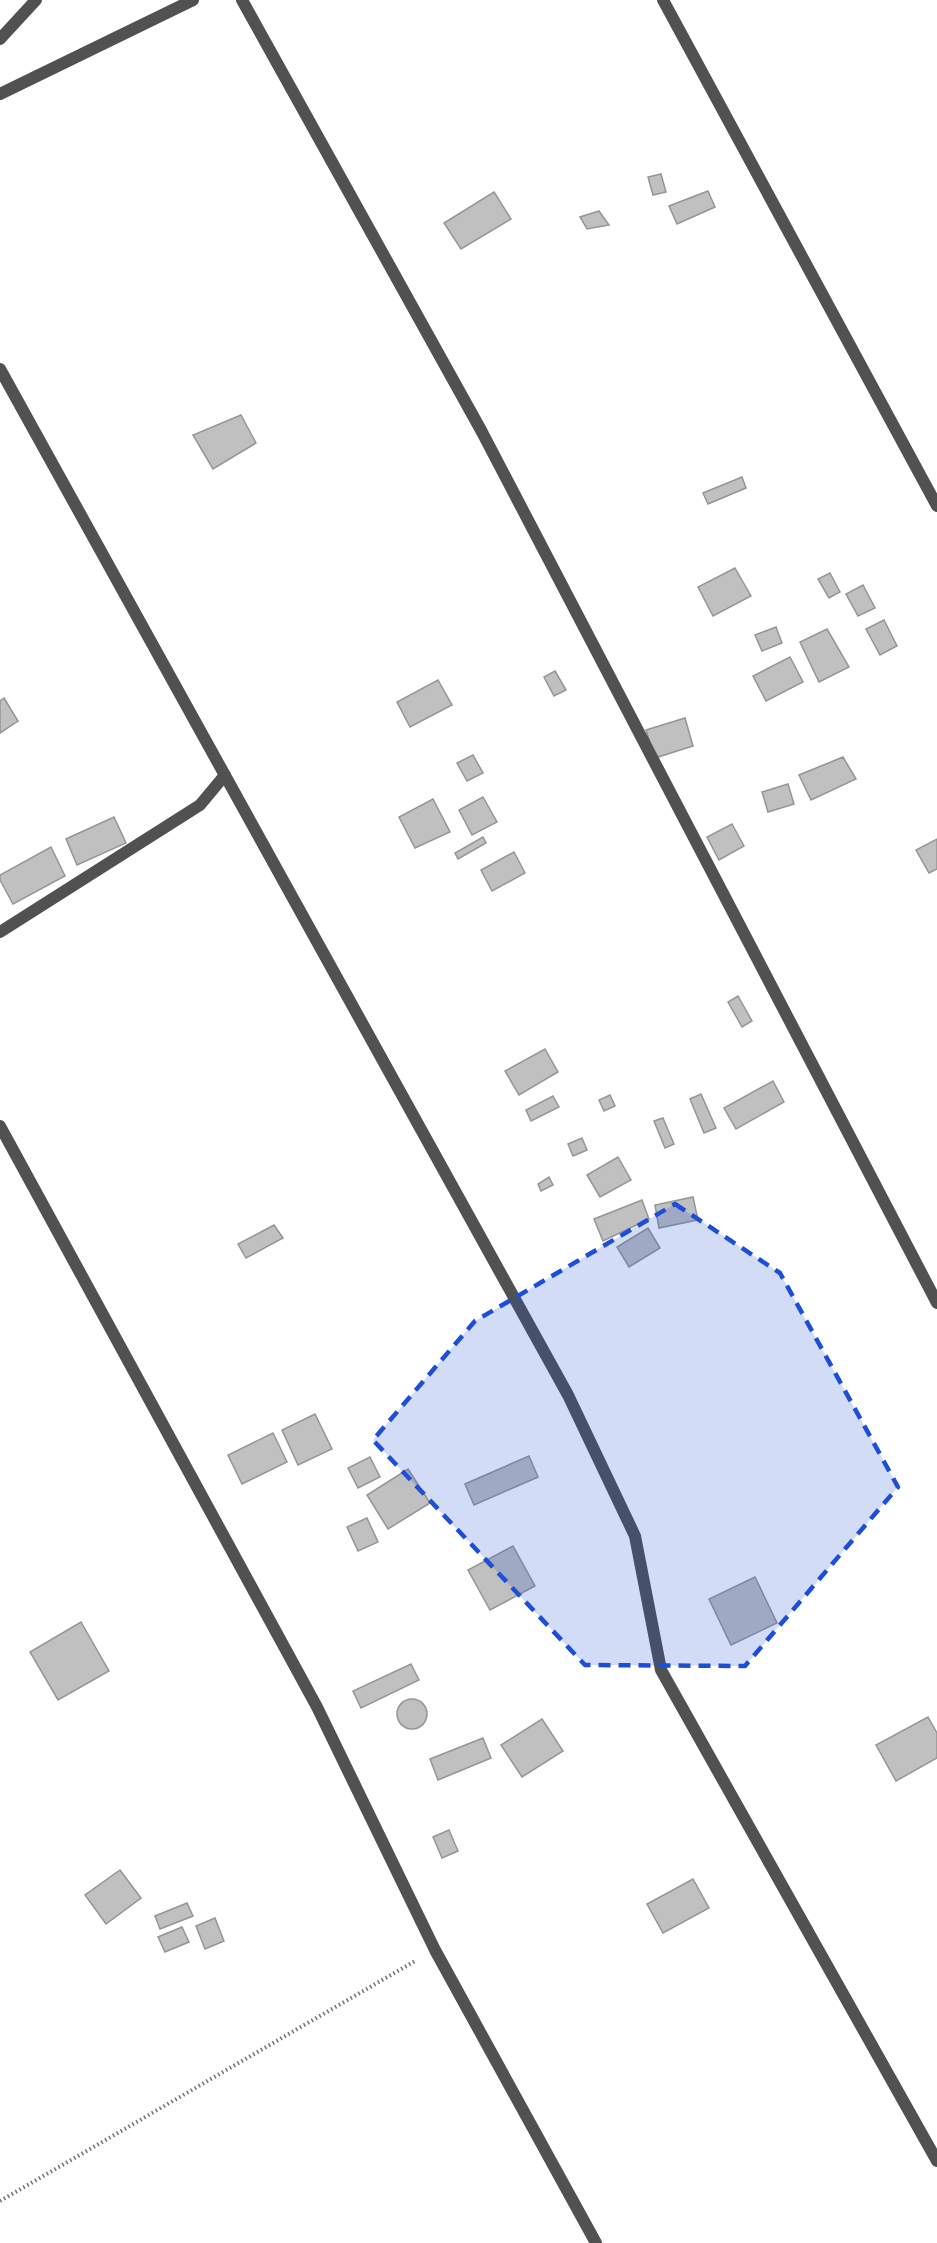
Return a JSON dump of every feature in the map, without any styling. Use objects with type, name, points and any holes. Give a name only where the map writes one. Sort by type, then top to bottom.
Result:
[{"type":"street","points":[[0,39],[36,0]]},
{"type":"street","points":[[0,94],[193,0]]},
{"type":"street","points":[[242,0],[482,432],[937,1303]]},
{"type":"street","points":[[663,0],[937,506]]},
{"type":"street","points":[[0,369],[568,1395],[635,1536],[661,1670],[937,2161]]},
{"type":"street","points":[[0,932],[200,805],[225,775]]},
{"type":"street","points":[[0,1126],[317,1707],[435,1950],[596,2243]]},
{"type":"path","points":[[0,2201],[435,1950]]},
{"type":"highlighted area","points":[[675,1204],[780,1273],[898,1487],[745,1666],[585,1665],[373,1440],[475,1321]]},
{"type":"building","points":[[661,174],[666,192],[653,195],[648,177]]},
{"type":"building","points":[[708,191],[715,207],[677,224],[669,206]]},
{"type":"building","points":[[494,192],[511,219],[461,249],[444,223]]},
{"type":"building","points":[[599,211],[609,225],[587,229],[580,217]]},
{"type":"building","points":[[241,415],[256,443],[213,469],[193,435]]},
{"type":"building","points":[[742,477],[746,488],[708,504],[703,493]]},
{"type":"building","points":[[735,568],[751,596],[713,616],[698,587]]},
{"type":"building","points":[[830,573],[840,592],[829,598],[818,579]]},
{"type":"building","points":[[863,585],[875,608],[858,616],[846,594]]},
{"type":"building","points":[[884,620],[897,646],[880,655],[866,629]]},
{"type":"building","points":[[776,627],[782,643],[762,651],[755,635]]},
{"type":"building","points":[[827,629],[849,667],[819,682],[800,642]]},
{"type":"building","points":[[790,657],[803,682],[766,701],[753,676]]},
{"type":"building","points":[[555,671],[566,690],[554,696],[544,677]]},
{"type":"building","points":[[438,680],[452,705],[410,727],[397,702]]},
{"type":"building","points":[[4,698],[18,721],[0,733],[0,701]]},
{"type":"building","points":[[685,718],[693,746],[655,758],[646,730]]},
{"type":"building","points":[[473,755],[483,773],[467,781],[457,763]]},
{"type":"building","points":[[843,757],[856,779],[811,800],[799,775]]},
{"type":"building","points":[[788,784],[794,804],[768,812],[762,792]]},
{"type":"building","points":[[483,797],[497,822],[472,835],[459,810]]},
{"type":"building","points":[[433,799],[450,832],[415,848],[399,817]]},
{"type":"building","points":[[114,817],[126,843],[77,865],[66,839]]},
{"type":"building","points":[[732,824],[744,846],[719,860],[707,837]]},
{"type":"building","points":[[483,837],[486,843],[458,859],[455,853]]},
{"type":"building","points":[[937,839],[937,869],[929,873],[916,850]]},
{"type":"building","points":[[51,847],[65,876],[13,904],[0,880],[0,875]]},
{"type":"building","points":[[514,852],[525,873],[492,891],[481,870]]},
{"type":"building","points":[[738,996],[752,1021],[742,1027],[728,1002]]},
{"type":"building","points":[[545,1049],[558,1072],[519,1095],[505,1071]]},
{"type":"building","points":[[773,1081],[784,1102],[736,1129],[724,1108]]},
{"type":"building","points":[[701,1094],[716,1128],[704,1133],[690,1099]]},
{"type":"building","points":[[610,1095],[615,1106],[604,1111],[599,1100]]},
{"type":"building","points":[[553,1096],[559,1107],[531,1121],[526,1110]]},
{"type":"building","points":[[663,1118],[674,1144],[665,1148],[654,1121]]},
{"type":"building","points":[[582,1138],[587,1150],[573,1156],[568,1144]]},
{"type":"building","points":[[618,1157],[631,1180],[600,1197],[587,1175]]},
{"type":"building","points":[[549,1177],[553,1185],[541,1191],[538,1184]]},
{"type":"building","points":[[693,1197],[698,1220],[659,1228],[655,1205]]},
{"type":"building","points":[[642,1200],[649,1219],[603,1241],[594,1219]]},
{"type":"building","points":[[274,1225],[283,1238],[246,1258],[238,1244]]},
{"type":"building","points":[[648,1228],[660,1248],[629,1267],[617,1247]]},
{"type":"building","points":[[315,1414],[332,1449],[298,1465],[282,1430]]},
{"type":"building","points":[[273,1433],[287,1462],[242,1484],[228,1455]]},
{"type":"building","points":[[529,1456],[538,1477],[474,1505],[465,1484]]},
{"type":"building","points":[[370,1457],[380,1477],[358,1488],[348,1468]]},
{"type":"building","points":[[408,1469],[430,1503],[388,1529],[367,1495]]},
{"type":"building","points":[[367,1518],[378,1542],[358,1551],[347,1527]]},
{"type":"building","points":[[513,1546],[535,1586],[490,1610],[468,1570]]},
{"type":"building","points":[[755,1577],[777,1623],[731,1645],[709,1599]]},
{"type":"building","points":[[81,1622],[109,1671],[58,1700],[30,1652]]},
{"type":"building","points":[[411,1664],[419,1680],[361,1708],[353,1691]]},
{"type":"building","points":[[412,1699],[423,1703],[427,1714],[423,1725],[412,1729],[401,1725],[397,1714],[401,1703]]},
{"type":"building","points":[[928,1717],[937,1733],[937,1758],[896,1781],[876,1745]]},
{"type":"building","points":[[542,1719],[563,1751],[522,1777],[501,1745]]},
{"type":"building","points":[[483,1738],[491,1758],[438,1780],[430,1759]]},
{"type":"building","points":[[449,1830],[458,1851],[442,1858],[433,1837]]},
{"type":"building","points":[[120,1870],[141,1898],[106,1924],[85,1895]]},
{"type":"building","points":[[693,1879],[709,1908],[663,1933],[647,1904]]},
{"type":"building","points":[[187,1903],[193,1916],[160,1929],[155,1916]]},
{"type":"building","points":[[215,1918],[224,1941],[205,1949],[196,1926]]},
{"type":"building","points":[[182,1927],[189,1942],[165,1952],[158,1937]]}]
